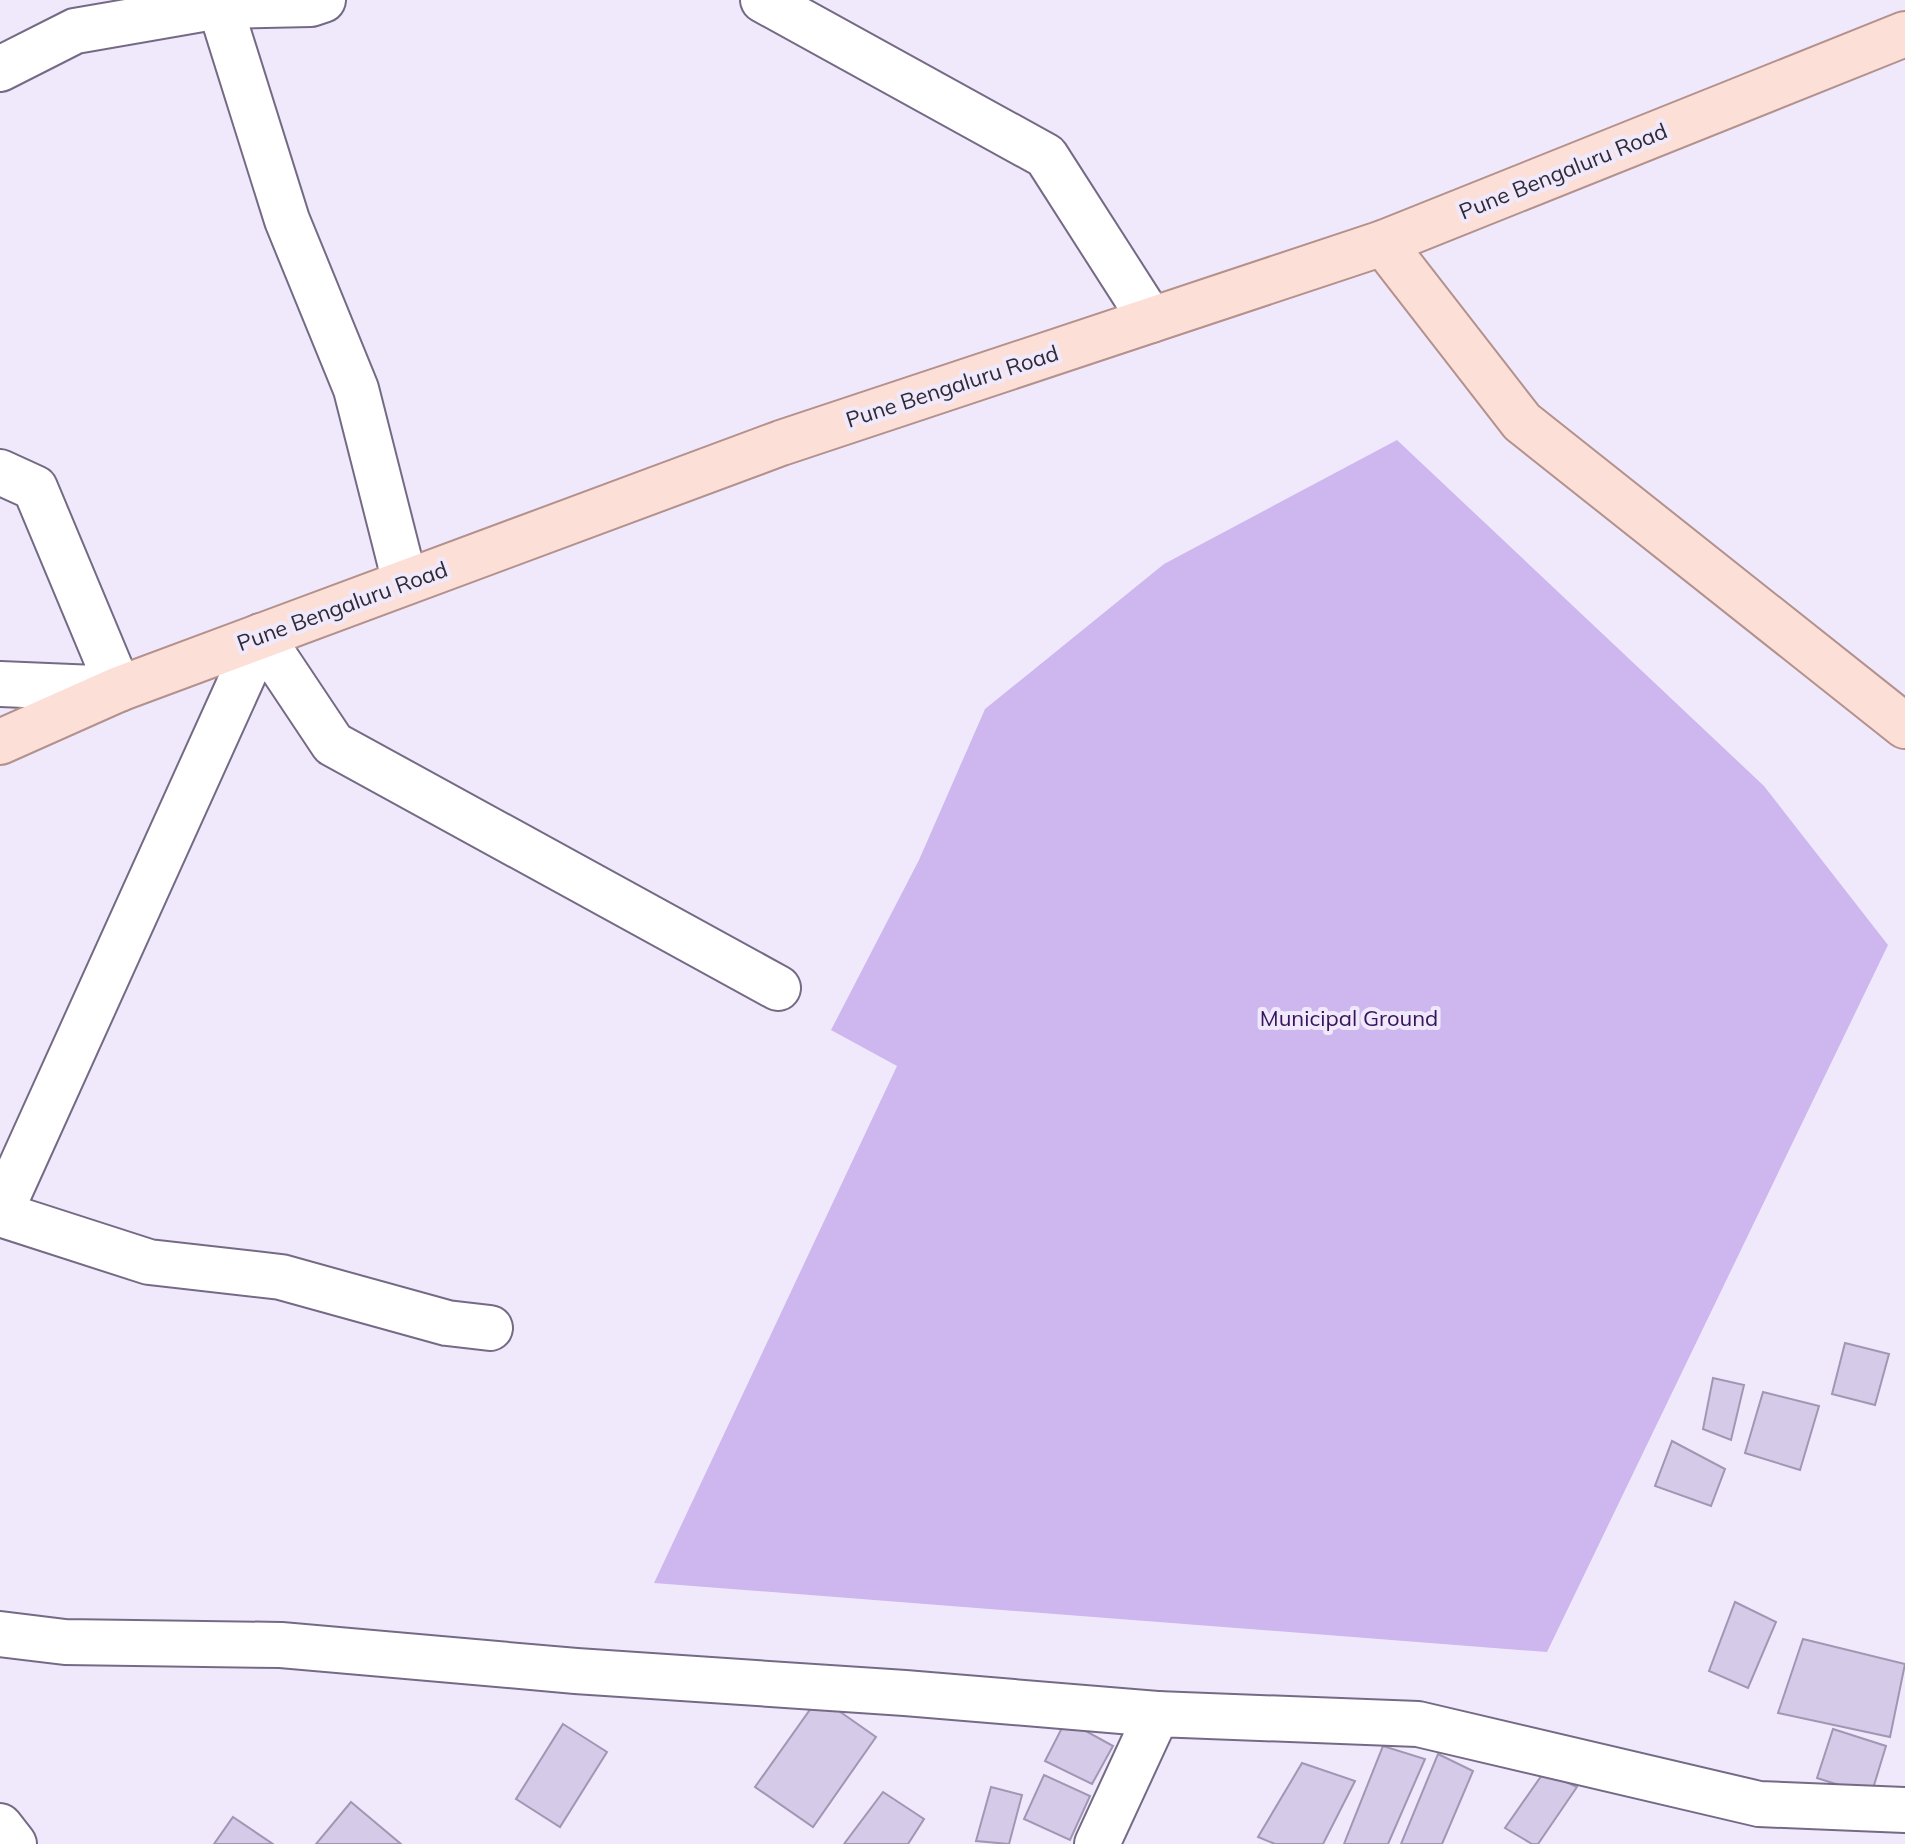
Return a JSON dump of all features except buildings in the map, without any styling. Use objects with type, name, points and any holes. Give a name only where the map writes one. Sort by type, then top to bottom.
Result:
[{"type":"main road","name":"Pune Bengaluru Road","points":[[0,742],[119,689],[781,443],[1383,243],[1905,34]]},
{"type":"main road","points":[[1383,243],[1522,422],[1905,726]]},
{"type":"street","points":[[0,69],[75,31],[219,3],[311,4],[323,0]]},
{"type":"street","points":[[763,0],[1046,156],[1151,320]]},
{"type":"street","points":[[219,3],[287,220],[356,389],[405,582]]},
{"type":"street","points":[[0,472],[35,488],[119,689],[0,684]]},
{"type":"street","points":[[261,636],[333,744],[778,988]]},
{"type":"street","points":[[261,636],[0,1214],[149,1262],[281,1277],[447,1323],[490,1328]]},
{"type":"street","points":[[0,1634],[65,1642],[281,1645],[576,1671],[1157,1714],[1418,1724],[1759,1804],[1905,1810]]},
{"type":"street","points":[[1097,1844],[1157,1714]]},
{"type":"street","points":[[0,1826],[14,1844]]},
{"type":"green space","name":"Municipal Ground","points":[[1397,440],[1764,786],[1888,945],[1547,1652],[654,1583],[897,1066],[831,1030],[919,860],[985,709],[1164,564]]}]
